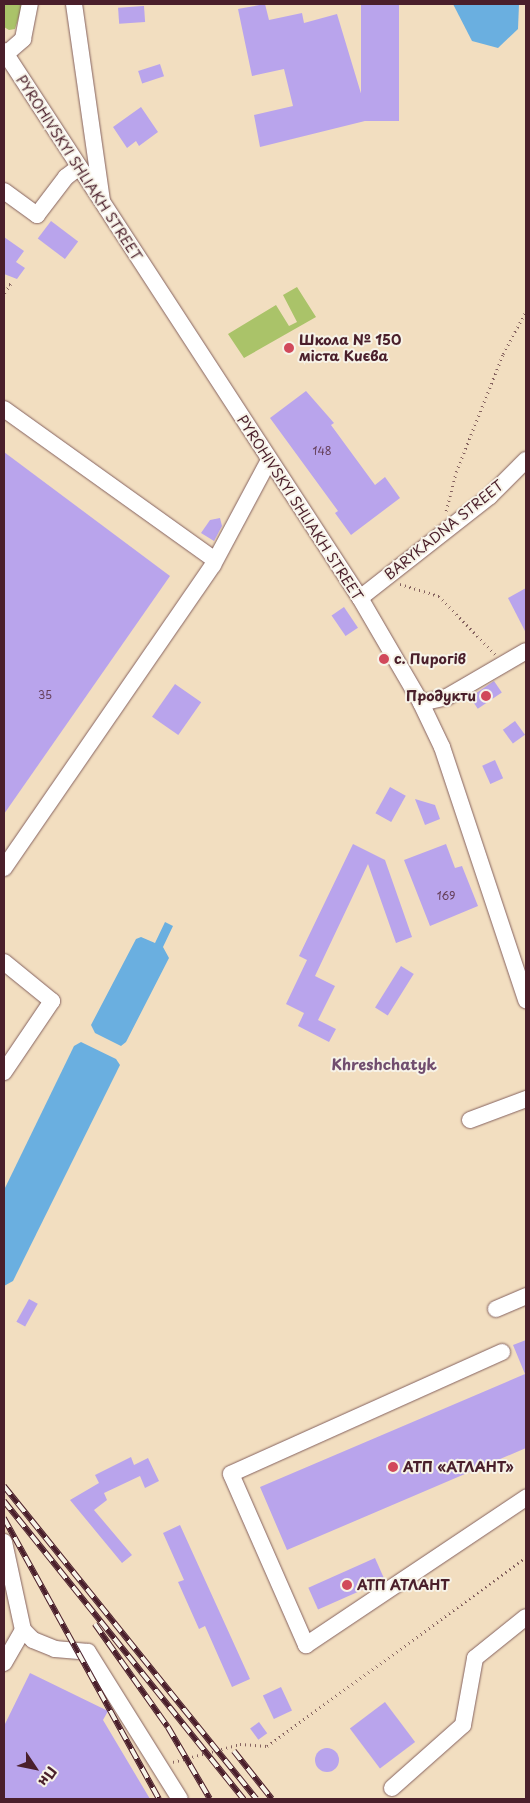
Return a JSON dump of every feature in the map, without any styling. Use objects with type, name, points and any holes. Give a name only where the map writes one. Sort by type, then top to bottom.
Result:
[{"type":"street","points":[[5,52],[23,39],[30,4]]},
{"type":"street","points":[[74,4],[103,207]]},
{"type":"street","name":"PYROHIVSKYI SHLIAKH STREET","points":[[5,52],[103,207],[360,598],[421,703],[442,747],[526,1000]]},
{"type":"street","points":[[4,192],[37,215],[66,177],[78,168]]},
{"type":"street","points":[[4,409],[215,560]]},
{"type":"street","points":[[4,868],[215,560],[269,460]]},
{"type":"street","name":"BARYKADNA STREET","points":[[360,598],[490,496],[526,460]]},
{"type":"street","points":[[421,703],[446,697],[526,651]]},
{"type":"street","points":[[4,962],[52,1001],[4,1072]]},
{"type":"street","points":[[470,1120],[526,1099]]},
{"type":"street","points":[[496,1309],[526,1296]]},
{"type":"street","points":[[502,1352],[231,1474],[306,1645],[526,1498]]},
{"type":"street","points":[[4,1542],[23,1630],[33,1640],[55,1649],[88,1652],[180,1799]]},
{"type":"street","points":[[392,1788],[463,1725],[475,1658],[526,1617]]},
{"type":"street","points":[[4,1663],[23,1630]]},
{"type":"path","points":[[4,285],[11,284],[4,294]]},
{"type":"path","points":[[440,534],[456,472],[503,354],[526,311]]},
{"type":"path","points":[[381,581],[430,591],[439,596],[504,664]]},
{"type":"path","points":[[159,1767],[240,1744],[267,1746],[526,1557]]},
{"type":"green space","points":[[4,4],[23,4],[15,29],[9,30],[4,27]]},
{"type":"green space","points":[[297,287],[316,317],[244,358],[228,334],[276,305],[289,326],[297,322],[283,295]]},
{"type":"water","points":[[453,4],[519,4],[518,29],[498,48],[472,41]]},
{"type":"water","points":[[165,922],[173,926],[163,947],[169,958],[126,1042],[121,1046],[95,1033],[91,1025],[136,939],[141,937],[155,943]]},
{"type":"water","points":[[81,1042],[116,1059],[120,1065],[13,1281],[4,1286],[4,1190],[74,1046]]},
{"type":"building","points":[[265,4],[269,20],[302,13],[304,23],[337,14],[369,120],[260,147],[254,115],[293,106],[284,69],[252,76],[238,9]]},
{"type":"building","points":[[361,4],[399,4],[399,121],[361,121]]},
{"type":"building","points":[[144,6],[145,22],[119,24],[118,8]]},
{"type":"building","points":[[160,64],[164,76],[142,83],[138,71]]},
{"type":"building","points":[[141,107],[158,132],[139,146],[136,141],[127,148],[113,127]]},
{"type":"building","points":[[51,221],[78,241],[65,259],[38,239]]},
{"type":"building","points":[[4,237],[24,251],[16,262],[25,268],[17,279],[4,274]]},
{"type":"building","points":[[306,391],[334,423],[331,425],[375,485],[385,477],[400,498],[351,535],[335,513],[338,511],[270,418]]},
{"type":"building","points":[[4,452],[170,576],[4,814]]},
{"type":"building","points":[[220,518],[222,526],[214,541],[201,533],[210,520]]},
{"type":"building","points":[[526,588],[526,633],[508,598]]},
{"type":"building","points":[[344,607],[358,628],[346,636],[332,615]]},
{"type":"building","name":"Продукти","points":[[494,681],[502,693],[478,709],[470,697]]},
{"type":"building","points":[[175,684],[201,702],[178,735],[152,717]]},
{"type":"building","points":[[515,721],[525,735],[513,744],[503,730]]},
{"type":"building","points":[[495,760],[503,778],[490,784],[482,766]]},
{"type":"building","points":[[390,787],[406,796],[391,822],[375,813]]},
{"type":"building","points":[[415,799],[435,805],[440,819],[425,825]]},
{"type":"building","points":[[353,844],[385,860],[412,937],[396,943],[368,864],[315,976],[335,986],[318,1020],[336,1029],[329,1042],[298,1026],[304,1013],[286,1004],[307,960],[299,956]]},
{"type":"building","points":[[446,844],[455,868],[462,866],[478,906],[430,926],[404,860]]},
{"type":"building","points":[[401,966],[414,974],[388,1016],[375,1008]]},
{"type":"building","points":[[29,1299],[38,1304],[25,1327],[16,1322]]},
{"type":"building","name":"АТП «АТЛАНТ»","points":[[526,1340],[526,1448],[287,1550],[260,1487],[525,1374],[513,1345]]},
{"type":"building","points":[[131,1457],[134,1465],[148,1458],[159,1481],[145,1488],[140,1476],[104,1493],[107,1500],[94,1510],[132,1555],[122,1563],[70,1500],[99,1483],[95,1475]]},
{"type":"building","points":[[180,1525],[250,1679],[232,1687],[205,1626],[199,1629],[178,1582],[184,1580],[163,1533]]},
{"type":"building","name":"АТП АТЛАНТ","points":[[375,1558],[385,1580],[318,1610],[308,1588]]},
{"type":"building","points":[[30,1673],[108,1711],[103,1720],[150,1799],[4,1799],[4,1726]]},
{"type":"building","points":[[281,1687],[292,1711],[274,1719],[263,1695]]},
{"type":"building","points":[[385,1702],[415,1742],[380,1768],[350,1728]]},
{"type":"building","points":[[259,1722],[267,1733],[258,1740],[250,1728]]},
{"type":"building","points":[[327,1748],[336,1751],[339,1760],[336,1769],[327,1772],[318,1769],[315,1760],[318,1751]]},
{"type":"railway","points":[[4,1486],[257,1799]]},
{"type":"railway","points":[[4,1501],[244,1799]]},
{"type":"railway","points":[[4,1518],[159,1799]]},
{"type":"railway","points":[[95,1624],[168,1727],[210,1799]]},
{"type":"railway","points":[[234,1751],[272,1799]]},
{"type":"place","name":"Школа № 150 міста Києва","points":[[289,348]]},
{"type":"place","name":"с. Пирогів","points":[[384,659]]},
{"type":"place","name":"Продукти","points":[[486,696]]},
{"type":"place","name":"АТП «АТЛАНТ»","points":[[393,1467]]},
{"type":"place","name":"АТП АТЛАНТ","points":[[347,1585]]},
{"type":"district","name":"Khreshchatyk","points":[[384,1064]]}]
